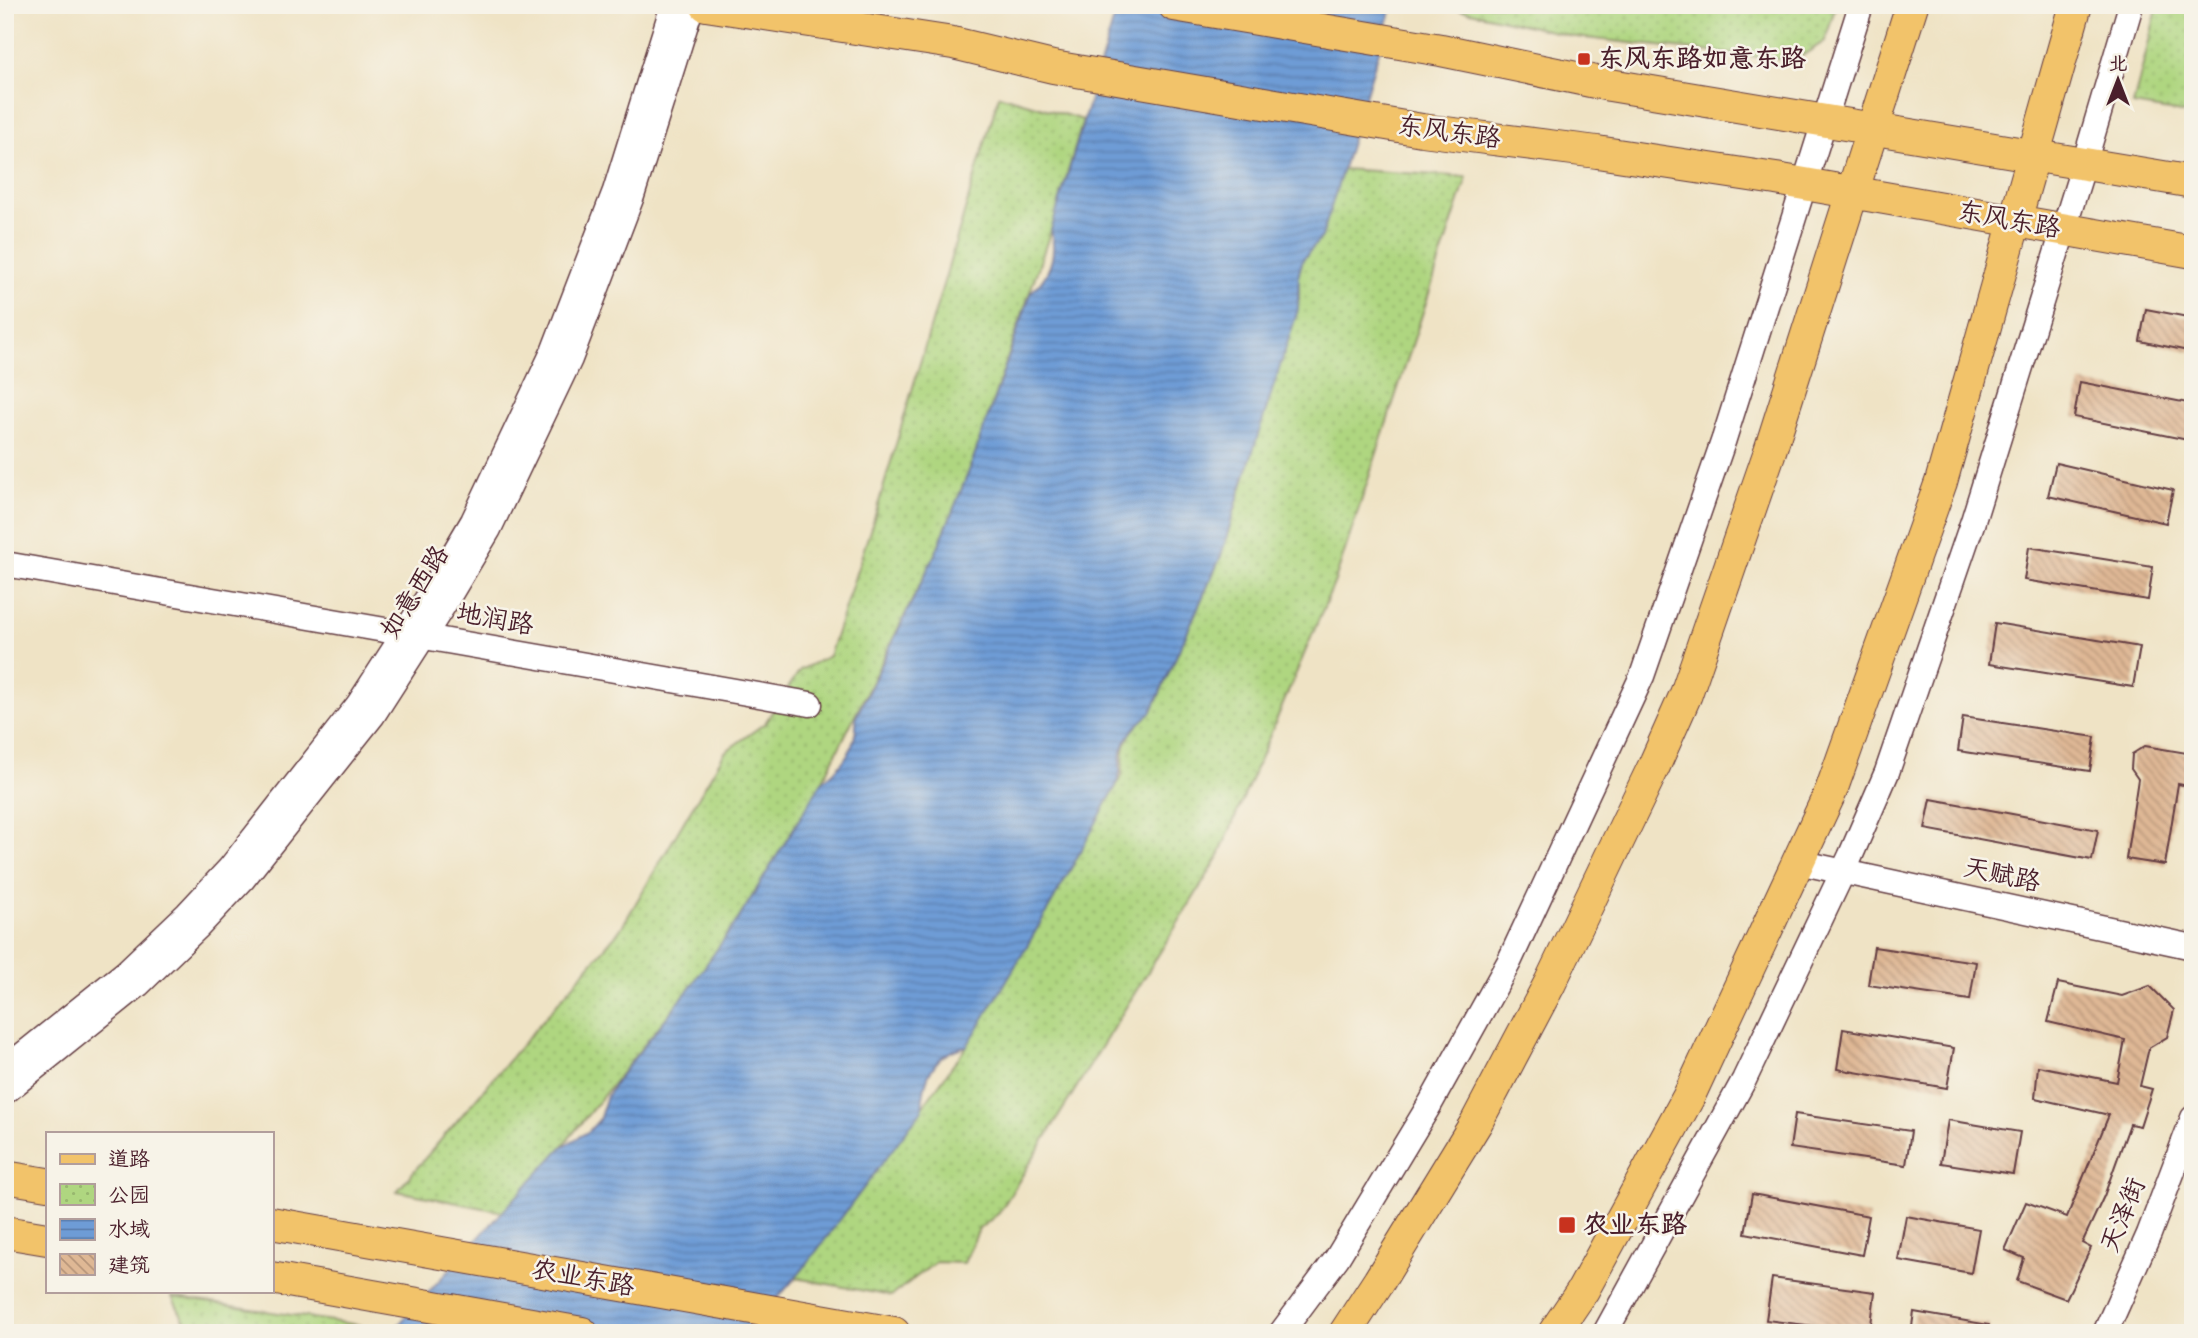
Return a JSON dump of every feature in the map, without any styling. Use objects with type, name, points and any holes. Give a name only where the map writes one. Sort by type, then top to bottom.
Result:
[{"type":"main road","name":"东风东路","points":[[706,5],[953,43],[1053,67],[1422,130],[1597,152],[1805,184],[2193,252]]},
{"type":"main road","points":[[1174,5],[1441,50],[1610,85],[2193,182]]},
{"type":"main road","points":[[1345,1333],[1476,1123],[1550,983],[1686,694],[1912,5]]},
{"type":"main road","points":[[1553,1333],[1583,1290],[1688,1098],[1831,791],[1941,482],[2076,5]]},
{"type":"main road","points":[[5,1177],[46,1184]]},
{"type":"main road","name":"农业东路","points":[[273,1223],[879,1330]]},
{"type":"main road","points":[[5,1231],[46,1239]]},
{"type":"main road","name":"农业东路","points":[[273,1278],[582,1333]]},
{"type":"street","name":"如意西路","points":[[5,1092],[138,985],[199,926],[243,879],[373,715],[473,521],[554,352],[615,191],[673,5]]},
{"type":"street","name":"如意西路","points":[[5,1069],[126,972],[187,914],[230,868],[414,635],[489,529],[570,359],[632,196],[692,5]]},
{"type":"street","points":[[1281,1333],[1337,1258],[1430,1104],[1508,961],[1642,676],[1805,184],[1861,5]]},
{"type":"street","points":[[1605,1333],[1744,1080],[1843,872],[1887,772],[1926,662],[2064,230],[2131,5]]},
{"type":"street","name":"地润路","points":[[5,564],[810,704]]},
{"type":"street","name":"天赋路","points":[[1798,862],[2193,947]]},
{"type":"street","name":"天泽街","points":[[2105,1333],[2149,1234],[2193,1118]]},
{"type":"green space","points":[[1441,5],[1836,5],[1825,41],[1794,61],[1576,37]]},
{"type":"green space","points":[[2158,5],[2193,5],[2193,115],[2133,105]]},
{"type":"green space","points":[[999,95],[1083,120],[1051,230],[969,471],[936,552],[822,782],[739,918],[689,989],[562,1147],[503,1212],[397,1191],[620,930],[725,752],[765,723],[800,670],[829,656],[877,509]]},
{"type":"green space","points":[[1342,169],[1467,177],[1335,581],[1218,858],[999,1213],[979,1229],[964,1263],[936,1262],[891,1296],[796,1278],[967,1046],[1122,776],[1123,756],[1130,734],[1151,713],[1221,556],[1299,299],[1299,273],[1303,259],[1322,236]]},
{"type":"green space","points":[[172,1297],[359,1325],[346,1333],[191,1333]]},
{"type":"water","points":[[1118,5],[1393,5],[1322,237],[1303,259],[1299,273],[1298,310],[1221,556],[1151,713],[1136,726],[1125,743],[1118,782],[1080,852],[967,1046],[955,1049],[938,1061],[925,1087],[922,1110],[803,1269],[747,1333],[391,1333],[562,1147],[589,1131],[599,1120],[607,1096],[617,1080],[689,989],[739,918],[822,782],[837,769],[848,754],[855,737],[856,717],[936,552],[969,471],[1031,292],[1048,272],[1051,264],[1051,230]]},
{"type":"building","points":[[2146,309],[2193,318],[2193,352],[2140,341]]},
{"type":"building","points":[[2080,382],[2193,404],[2193,441],[2074,417]]},
{"type":"building","points":[[2056,463],[2173,490],[2166,523],[2048,496]]},
{"type":"building","points":[[2029,547],[2153,567],[2148,600],[2024,580]]},
{"type":"building","points":[[1995,623],[2140,647],[2133,687],[1989,664]]},
{"type":"building","points":[[1963,717],[2095,737],[2090,771],[1958,751]]},
{"type":"building","points":[[2145,746],[2193,754],[2193,787],[2178,784],[2165,865],[2126,859],[2138,779],[2131,769],[2132,754]]},
{"type":"building","points":[[1931,799],[2098,830],[2092,860],[1925,829]]},
{"type":"building","points":[[1874,947],[1976,962],[1970,1000],[1868,985]]},
{"type":"building","points":[[2058,983],[2122,996],[2150,986],[2174,1010],[2167,1037],[2149,1048],[2140,1086],[2152,1089],[2140,1126],[2130,1124],[2104,1196],[2082,1243],[2091,1248],[2066,1299],[2017,1281],[2024,1258],[2005,1250],[2026,1202],[2067,1217],[2109,1115],[2035,1098],[2038,1066],[2117,1082],[2125,1040],[2048,1022]]},
{"type":"building","points":[[1843,1029],[1954,1048],[1947,1088],[1837,1069]]},
{"type":"building","points":[[1795,1114],[1911,1131],[1906,1165],[1790,1148]]},
{"type":"building","points":[[1948,1120],[2020,1132],[2013,1174],[1941,1163]]},
{"type":"building","points":[[1752,1194],[1869,1216],[1862,1255],[1745,1233]]},
{"type":"building","points":[[1906,1216],[1979,1229],[1971,1273],[1898,1260]]},
{"type":"building","points":[[1772,1278],[1875,1292],[1870,1333],[1766,1320]]},
{"type":"building","points":[[1914,1312],[1989,1325],[1989,1333],[1911,1333]]},
{"type":"place","name":"东风东路如意东路","points":[[1584,59]]},
{"type":"place","name":"农业东路","points":[[1567,1225]]}]
